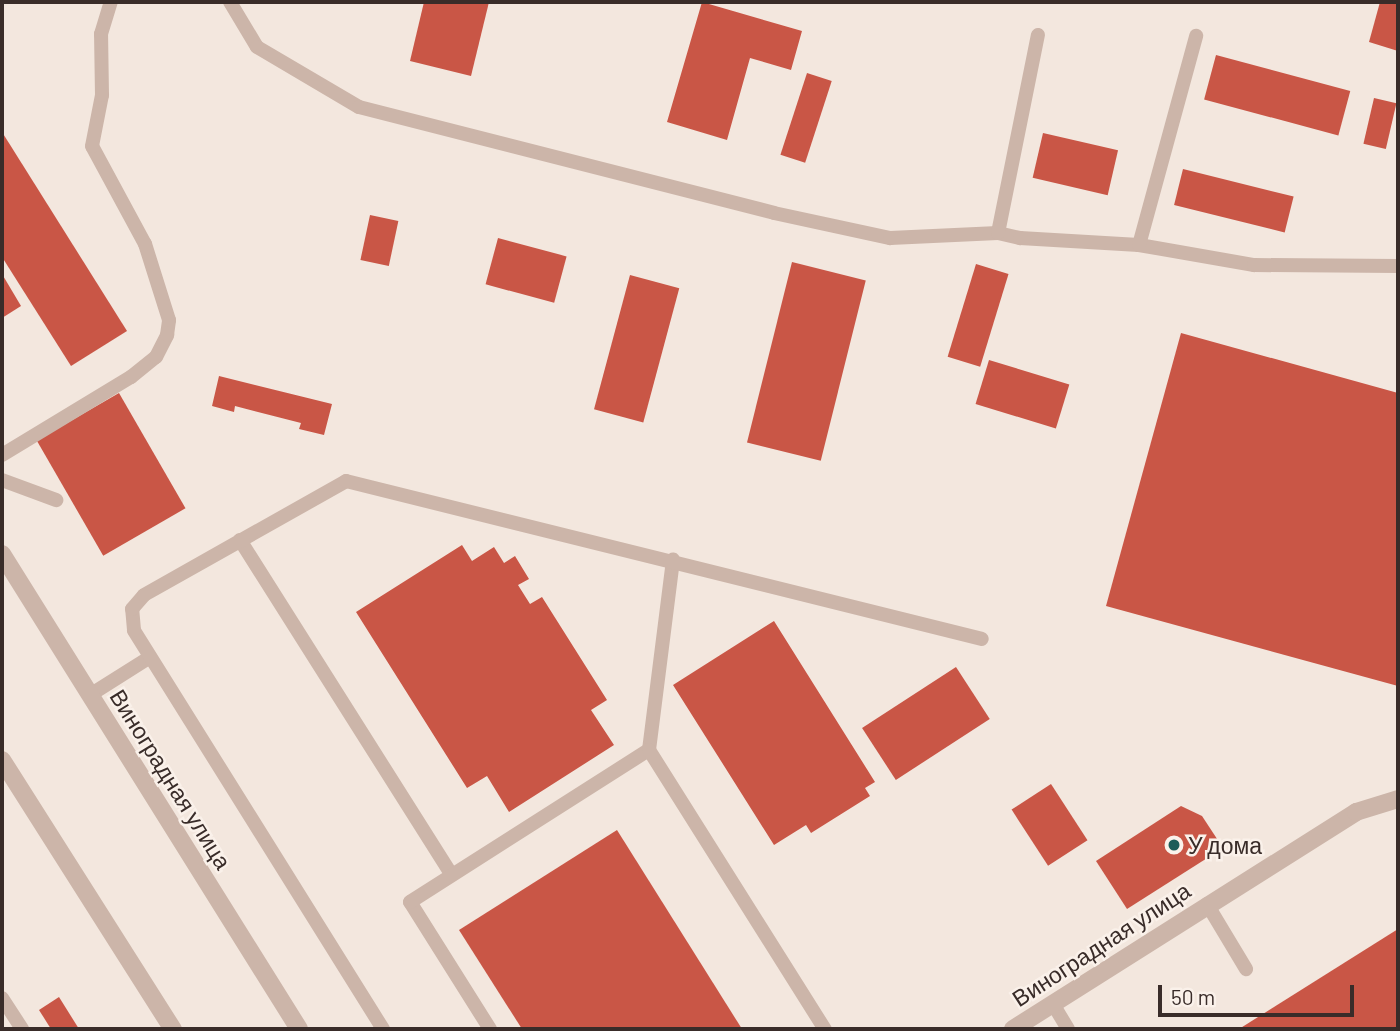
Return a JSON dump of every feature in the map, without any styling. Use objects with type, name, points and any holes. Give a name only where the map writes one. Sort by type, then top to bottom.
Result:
[{"type":"street","name":"Виноградная улица","points":[[2,554],[299,1029]]},
{"type":"street","points":[[2,760],[173,1029]]},
{"type":"street","name":"Виноградная улица","points":[[1013,1029],[1356,812],[1398,799]]},
{"type":"lane","points":[[2,455],[131,377],[156,357],[167,335],[169,320],[145,244],[92,146],[102,96],[101,34],[111,2]]},
{"type":"lane","points":[[230,2],[257,47],[359,107],[774,214],[890,237],[998,233],[1020,238],[1139,245],[1254,265],[1398,266]]},
{"type":"lane","points":[[998,233],[1038,35]]},
{"type":"lane","points":[[1139,245],[1196,36]]},
{"type":"lane","points":[[2,480],[56,500]]},
{"type":"lane","points":[[383,1029],[134,630],[132,609],[144,595],[346,481],[673,560],[982,639]]},
{"type":"lane","points":[[240,540],[452,875]]},
{"type":"lane","points":[[673,560],[649,750],[825,1029]]},
{"type":"lane","points":[[90,695],[150,657]]},
{"type":"lane","points":[[490,1029],[410,902],[649,750]]},
{"type":"lane","points":[[1207,904],[1247,970]]},
{"type":"lane","points":[[2,998],[22,1029]]},
{"type":"lane","points":[[1053,1004],[1068,1029]]},
{"type":"building","points":[[424,2],[489,2],[471,76],[410,61]]},
{"type":"building","points":[[702,2],[802,31],[791,70],[750,58],[727,140],[667,122]]},
{"type":"building","points":[[1380,2],[1398,2],[1398,51],[1369,42]]},
{"type":"building","points":[[1216,55],[1350,91],[1338,135],[1204,99]]},
{"type":"building","points":[[807,73],[832,81],[805,163],[780,155]]},
{"type":"building","points":[[1374,98],[1396,103],[1386,149],[1363,144]]},
{"type":"building","points":[[2,132],[127,331],[71,366],[2,257]]},
{"type":"building","points":[[1043,133],[1118,150],[1108,195],[1033,178]]},
{"type":"building","points":[[1183,169],[1294,197],[1285,232],[1174,205]]},
{"type":"building","points":[[370,215],[398,221],[389,266],[360,260]]},
{"type":"building","points":[[498,238],[567,256],[554,303],[486,284]]},
{"type":"building","points":[[792,262],[866,280],[821,461],[747,442]]},
{"type":"building","points":[[976,264],[1009,274],[980,367],[948,357]]},
{"type":"building","points":[[2,274],[21,306],[2,318]]},
{"type":"building","points":[[630,275],[679,288],[643,422],[594,409]]},
{"type":"building","points":[[1181,333],[1398,393],[1398,686],[1106,606]]},
{"type":"building","points":[[989,360],[1069,385],[1056,429],[976,404]]},
{"type":"building","points":[[219,376],[332,404],[324,435],[299,429],[301,423],[235,406],[234,412],[212,406]]},
{"type":"building","points":[[119,393],[186,508],[103,556],[37,440]]},
{"type":"building","points":[[462,545],[472,561],[494,547],[504,563],[515,556],[529,579],[518,585],[530,604],[542,597],[607,700],[591,710],[614,745],[509,812],[487,776],[467,788],[356,612]]},
{"type":"building","points":[[774,621],[875,782],[865,788],[870,796],[811,833],[806,825],[774,845],[673,685]]},
{"type":"building","points":[[956,667],[990,719],[896,780],[862,728]]},
{"type":"building","points":[[1051,784],[1087,840],[1048,866],[1012,810]]},
{"type":"building","name":"У дома","points":[[1181,806],[1202,816],[1223,848],[1127,909],[1096,861]]},
{"type":"building","points":[[617,830],[742,1029],[522,1029],[459,930]]},
{"type":"building","points":[[1398,929],[1398,1029],[1239,1029]]},
{"type":"building","points":[[59,997],[79,1029],[51,1029],[39,1010]]},
{"type":"place","name":"У дома","points":[[1174,845]]}]
